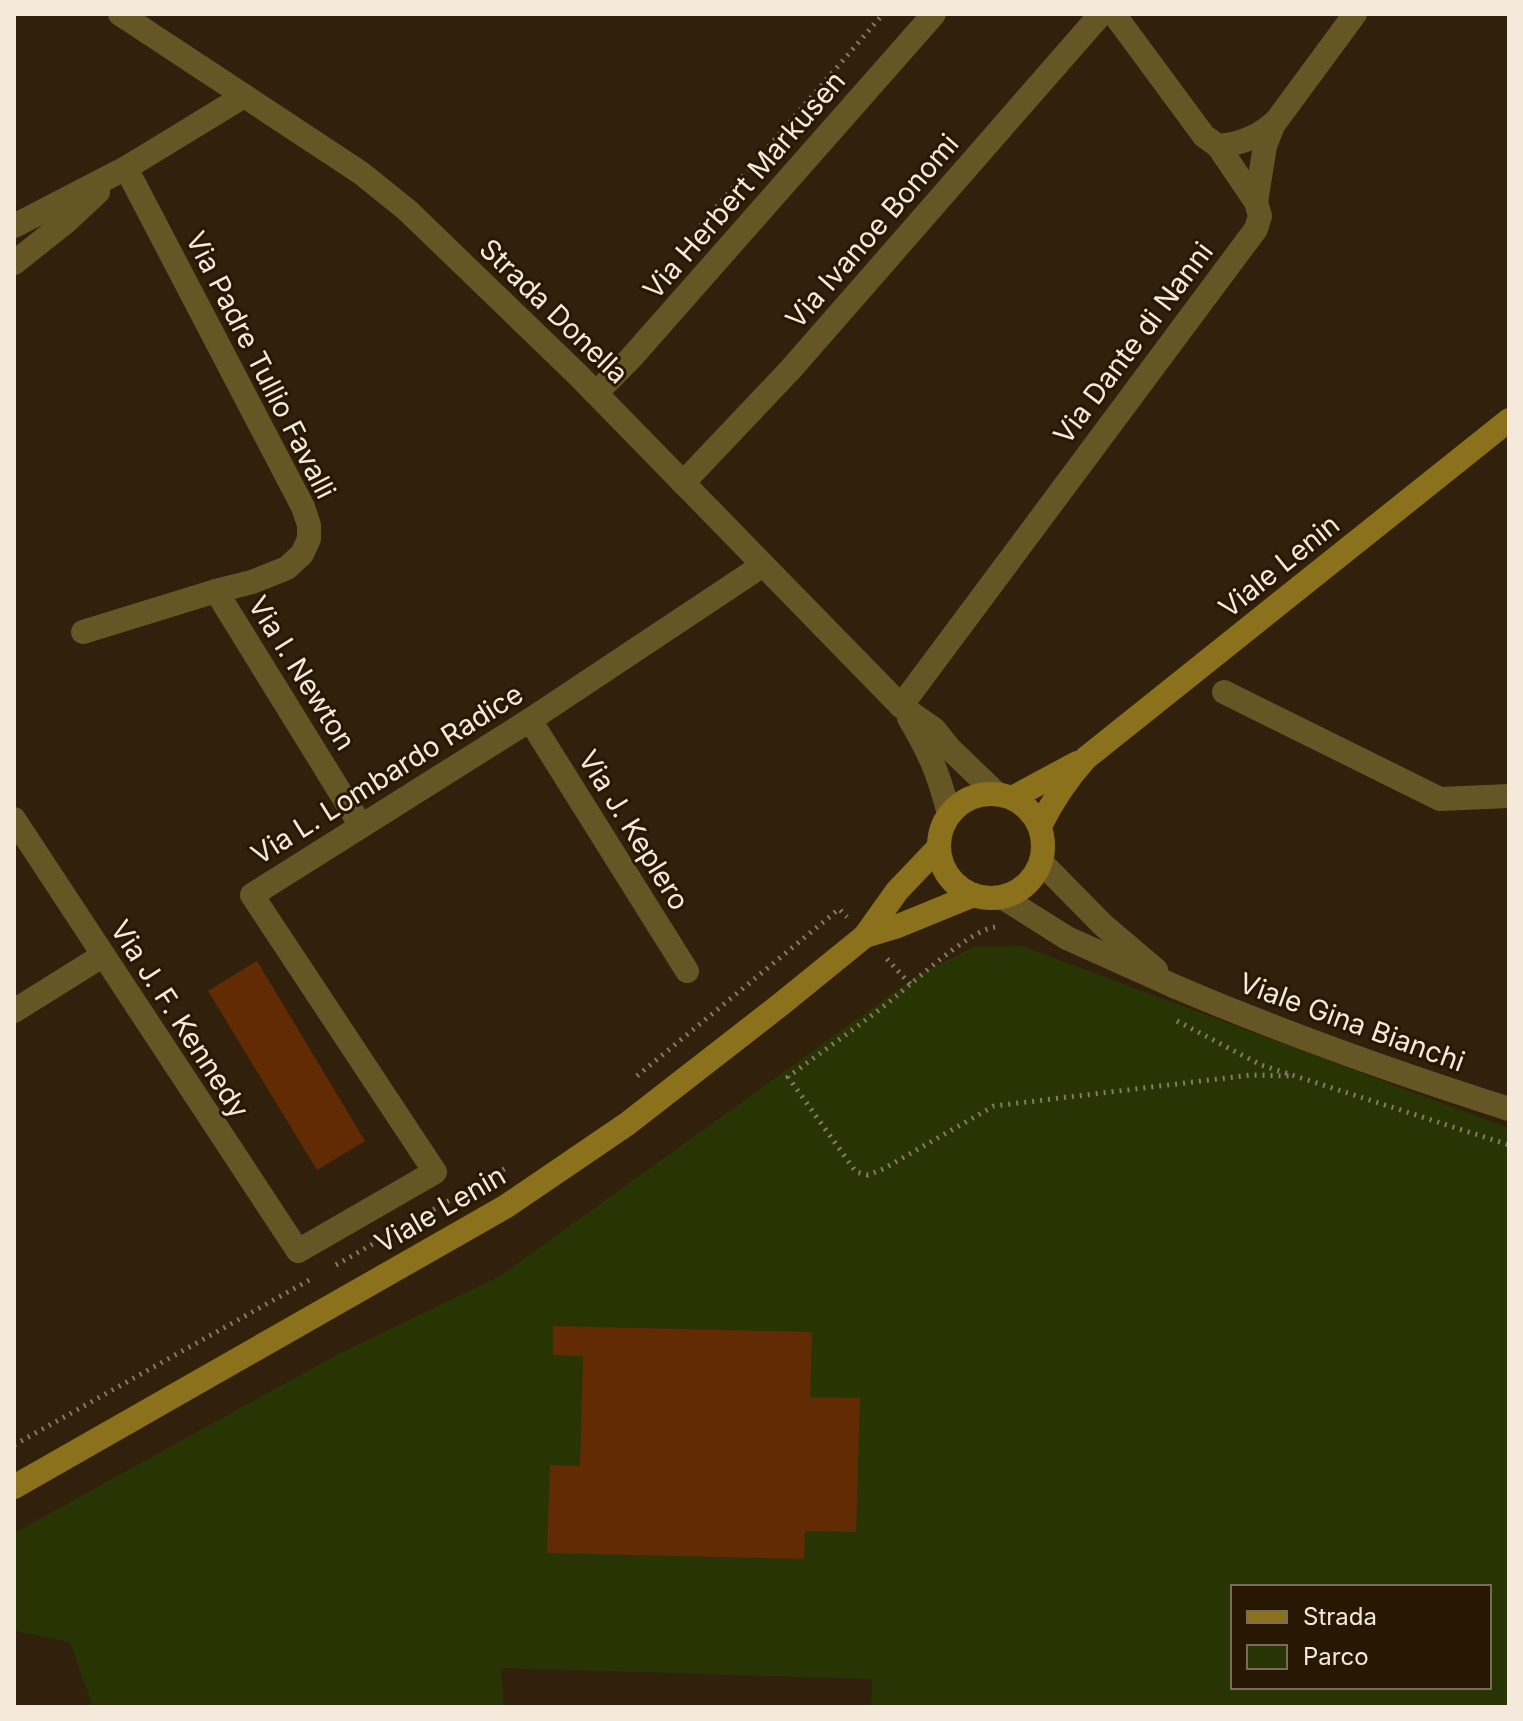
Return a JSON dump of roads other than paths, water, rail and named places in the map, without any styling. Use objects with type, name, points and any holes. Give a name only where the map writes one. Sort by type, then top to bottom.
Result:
[{"type":"main road","name":"Viale Lenin","points":[[1040,826],[1052,801],[1086,758],[1509,420]]},
{"type":"main road","name":"Viale Lenin","points":[[14,1487],[505,1207],[627,1124],[865,936],[897,891],[938,848],[941,830],[949,814],[962,801],[979,794],[1005,795],[1086,758]]},
{"type":"main road","points":[[1002,897],[1027,885],[1036,874],[1044,850],[1040,826],[1034,814],[1025,804],[1005,795]]},
{"type":"main road","points":[[938,848],[941,863],[949,877],[960,888],[974,895]]},
{"type":"main road","name":"Viale Lenin","points":[[865,936],[974,895],[1002,897]]},
{"type":"street","name":"Strada Donella","points":[[120,14],[361,173],[407,210],[596,393],[901,706]]},
{"type":"street","name":"Via Herbert Markusen","points":[[596,393],[631,358],[934,14]]},
{"type":"street","name":"Via Ivanoe Bonomi","points":[[683,483],[791,369],[1101,14]]},
{"type":"street","points":[[1114,14],[1204,136],[1218,146],[1256,202]]},
{"type":"street","points":[[1218,146],[1235,144],[1267,130],[1355,14]]},
{"type":"street","points":[[14,226],[126,168],[244,96]]},
{"type":"street","name":"Via Dante di Nanni","points":[[901,706],[1256,229],[1260,216],[1256,202],[1265,146],[1274,123]]},
{"type":"street","points":[[14,263],[126,168]]},
{"type":"street","name":"Via Padre Tullio Favalli","points":[[83,632],[252,582],[287,568],[302,554],[309,539],[309,525],[303,507],[126,168]]},
{"type":"street","name":"Via L. Lombardo Radice","points":[[298,1251],[435,1172],[252,895],[530,720],[763,565]]},
{"type":"street","name":"Via I. Newton","points":[[216,591],[361,826]]},
{"type":"street","points":[[1224,692],[1440,799],[1509,796]]},
{"type":"street","points":[[901,706],[934,729],[950,749],[1005,795]]},
{"type":"street","points":[[901,706],[930,754],[949,814]]},
{"type":"street","name":"Via J. Keplero","points":[[530,720],[687,971]]},
{"type":"street","name":"Via J. F. Kennedy","points":[[14,819],[298,1251]]},
{"type":"street","points":[[1041,862],[1103,925],[1176,987]]},
{"type":"street","name":"Viale Gina Bianchi","points":[[1002,897],[1067,938],[1250,1018],[1509,1109]]},
{"type":"street","points":[[14,1011],[102,956]]}]
